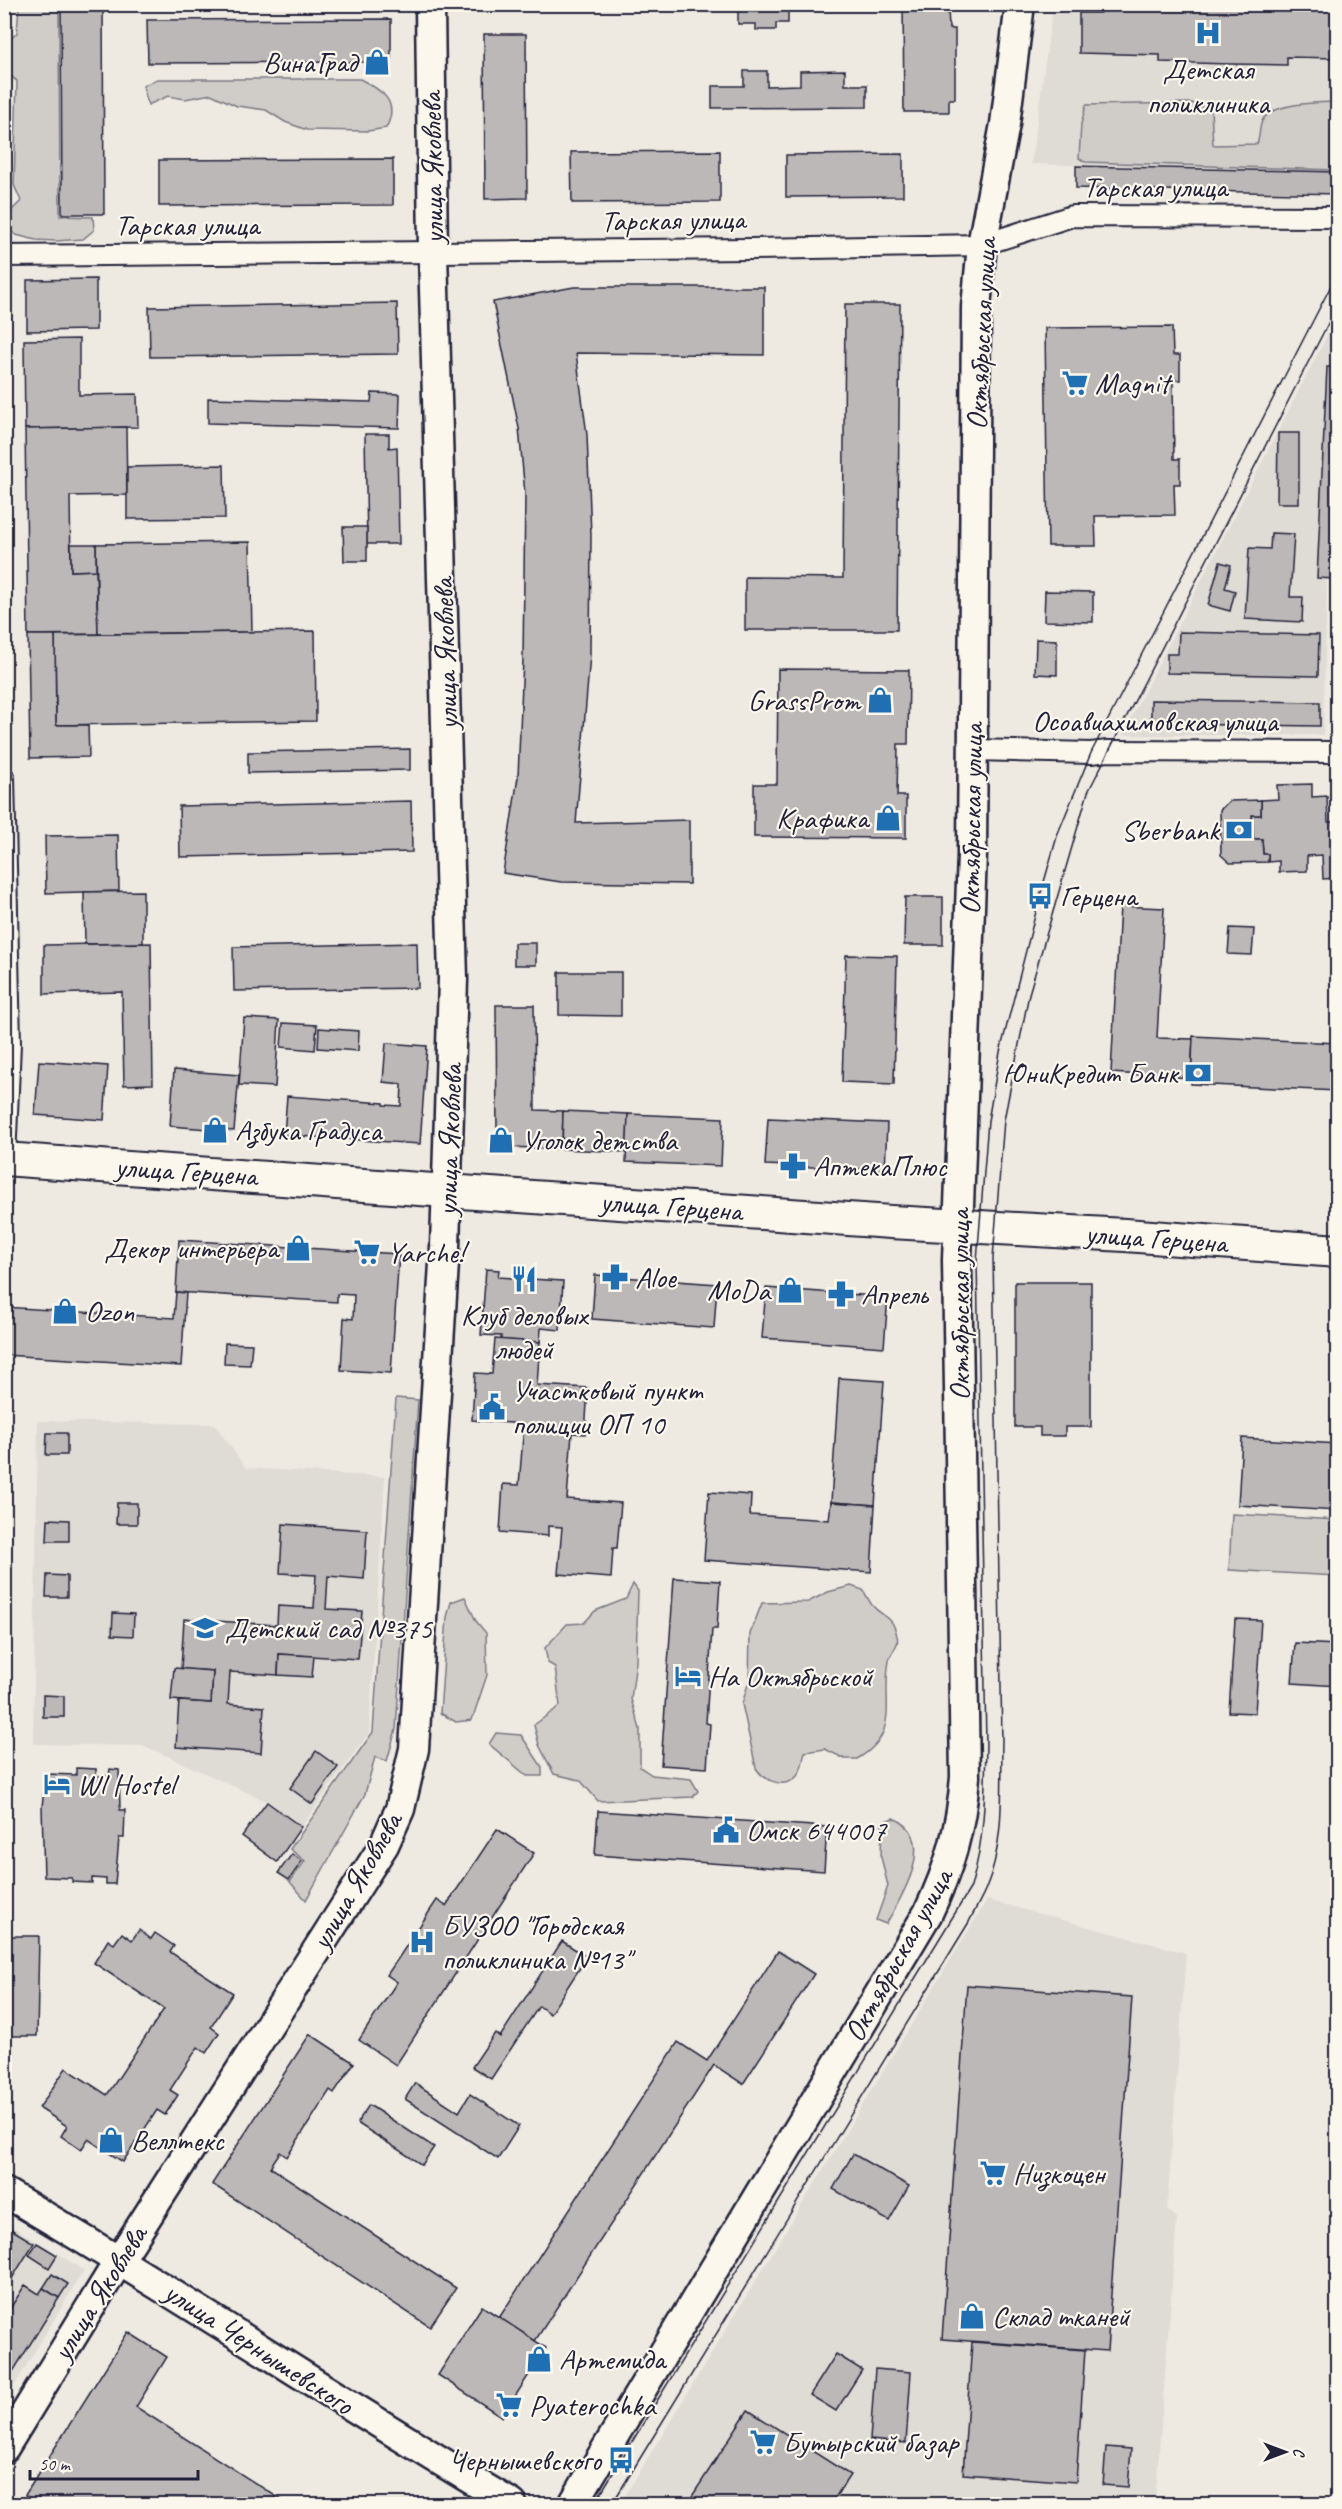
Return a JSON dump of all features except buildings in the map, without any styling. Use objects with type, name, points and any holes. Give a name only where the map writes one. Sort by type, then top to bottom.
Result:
[{"type":"main road","name":"улица Герцена","points":[[5,1159],[1338,1251]]},
{"type":"street","name":"улица Яковлева","points":[[4,2448],[120,2259],[384,1845],[400,1809],[414,1749],[418,1722],[447,1191],[453,979],[433,252],[430,4]]},
{"type":"street","name":"Октябрьская улица","points":[[573,2505],[928,1913],[946,1876],[957,1839],[965,1777],[957,1225],[972,854],[976,307],[982,244],[1005,124],[1020,4]]},
{"type":"street","name":"Тарская улица","points":[[4,256],[982,244],[1072,216],[1338,217]]},
{"type":"street","name":"Осоавиахимовская улица","points":[[973,750],[1091,753],[1108,751],[1338,752]]},
{"type":"street","points":[[4,778],[10,1044],[5,1159]]},
{"type":"street","name":"улица Чернышевского","points":[[4,2192],[120,2259],[386,2429],[512,2505]]},
{"type":"shaded area","points":[[19,5],[59,5],[60,216],[93,217],[94,230],[83,239],[36,240],[16,235],[7,228],[8,214],[21,201],[14,185],[17,81],[7,68],[9,40],[17,33]]},
{"type":"shaded area","points":[[1053,5],[1337,5],[1337,172],[1031,164]]},
{"type":"shaded area","points":[[157,79],[360,79],[382,92],[390,104],[390,119],[386,128],[368,131],[307,130],[285,122],[266,110],[237,106],[211,94],[185,99],[168,96],[148,105],[143,86]]},
{"type":"shaded area","points":[[1337,102],[1337,170],[1085,162],[1079,158],[1081,124],[1086,105],[1192,103],[1211,110],[1213,145],[1257,144],[1262,121],[1275,110],[1307,103]]},
{"type":"shaded area","points":[[1337,316],[1337,580],[1327,580],[1323,735],[1122,735]]},
{"type":"shaded area","points":[[396,1398],[418,1400],[396,1729],[387,1761],[375,1757],[365,1794],[306,1900],[290,1882],[305,1861],[290,1849],[373,1732]]},
{"type":"shaded area","name":"Детский сад №375","points":[[38,1421],[214,1424],[246,1468],[385,1477],[369,1733],[302,1826],[266,1801],[145,1746],[33,1744]]},
{"type":"shaded area","points":[[1232,1514],[1337,1520],[1337,1576],[1229,1570]]},
{"type":"shaded area","points":[[633,1584],[638,1591],[636,1662],[631,1699],[640,1729],[640,1767],[652,1775],[691,1779],[698,1791],[693,1797],[598,1801],[580,1780],[554,1774],[539,1745],[534,1725],[560,1706],[555,1667],[548,1663],[545,1648],[567,1624],[584,1623],[595,1611],[626,1599]]},
{"type":"shaded area","points":[[851,1586],[863,1590],[872,1605],[893,1623],[898,1640],[889,1661],[885,1727],[871,1749],[857,1759],[845,1759],[825,1749],[805,1752],[800,1771],[792,1780],[781,1783],[769,1780],[756,1768],[742,1704],[749,1681],[750,1634],[762,1603],[808,1602],[828,1592]]},
{"type":"shaded area","points":[[465,1597],[476,1621],[486,1633],[487,1675],[472,1720],[456,1722],[440,1713],[447,1617],[451,1602]]},
{"type":"shaded area","points":[[496,1733],[521,1735],[542,1767],[542,1776],[527,1776],[489,1744]]},
{"type":"shaded area","points":[[893,1818],[907,1827],[914,1838],[916,1852],[908,1883],[886,1924],[876,1920],[888,1886],[881,1857],[882,1822]]},
{"type":"shaded area","points":[[987,1900],[1186,1953],[1167,2209],[1177,2218],[1155,2504],[620,2504]]},
{"type":"shaded area","points":[[5,2222],[84,2270],[5,2401]]},
{"type":"tram line","points":[[594,2504],[971,1887],[982,1833],[986,1743],[977,1261],[988,1121],[1000,1052],[1058,833],[1091,753],[1338,272]]},
{"type":"tram line","points":[[612,2504],[969,1922],[992,1871],[1001,1815],[1002,1740],[993,1258],[1004,1120],[1029,994],[1088,792],[1338,304]]},
{"type":"place","name":"Детская поликлиника","points":[[1208,33]]},
{"type":"place","name":"ВинаГрад","points":[[377,62]]},
{"type":"place","name":"Magnit","points":[[1075,383]]},
{"type":"place","name":"GrassProm","points":[[880,700]]},
{"type":"place","name":"Крафика","points":[[888,818]]},
{"type":"place","name":"Sberbank","points":[[1239,830]]},
{"type":"place","name":"Герцена","points":[[1040,896]]},
{"type":"place","name":"ЮниКредит Банк","points":[[1198,1073]]},
{"type":"place","name":"Азбука Градуса","points":[[215,1130]]},
{"type":"place","name":"Уголок детства","points":[[501,1140]]},
{"type":"place","name":"АптекаПлюс","points":[[793,1166]]},
{"type":"place","name":"Декор интерьера","points":[[298,1248]]},
{"type":"place","name":"Yarche!","points":[[367,1252]]},
{"type":"place","name":"Aloe","points":[[615,1277]]},
{"type":"place","name":"Клуб деловых людей","points":[[524,1279]]},
{"type":"place","name":"МоDa","points":[[790,1290]]},
{"type":"place","name":"Апрель","points":[[841,1294]]},
{"type":"place","name":"Ozon","points":[[65,1311]]},
{"type":"place","name":"Участковый пункт полиции ОП 10","points":[[492,1407]]},
{"type":"place","name":"Детский сад №375","points":[[205,1628]]},
{"type":"place","name":"На Октябрьской","points":[[688,1676]]},
{"type":"place","name":"Wl Hostel","points":[[57,1784]]},
{"type":"place","name":"Омск 644007","points":[[726,1830]]},
{"type":"place","name":"БУЗОО \"Городская поликлиника №13\"","points":[[422,1942]]},
{"type":"place","name":"Веллтекс","points":[[111,2140]]},
{"type":"place","name":"Низкоцен","points":[[993,2173]]},
{"type":"place","name":"Склад тканей","points":[[972,2316]]},
{"type":"place","name":"Артемида","points":[[539,2359]]},
{"type":"place","name":"Pyaterochka","points":[[509,2405]]},
{"type":"place","name":"Бутырский базар","points":[[763,2442]]},
{"type":"place","name":"Чернышевского","points":[[621,2460]]}]
